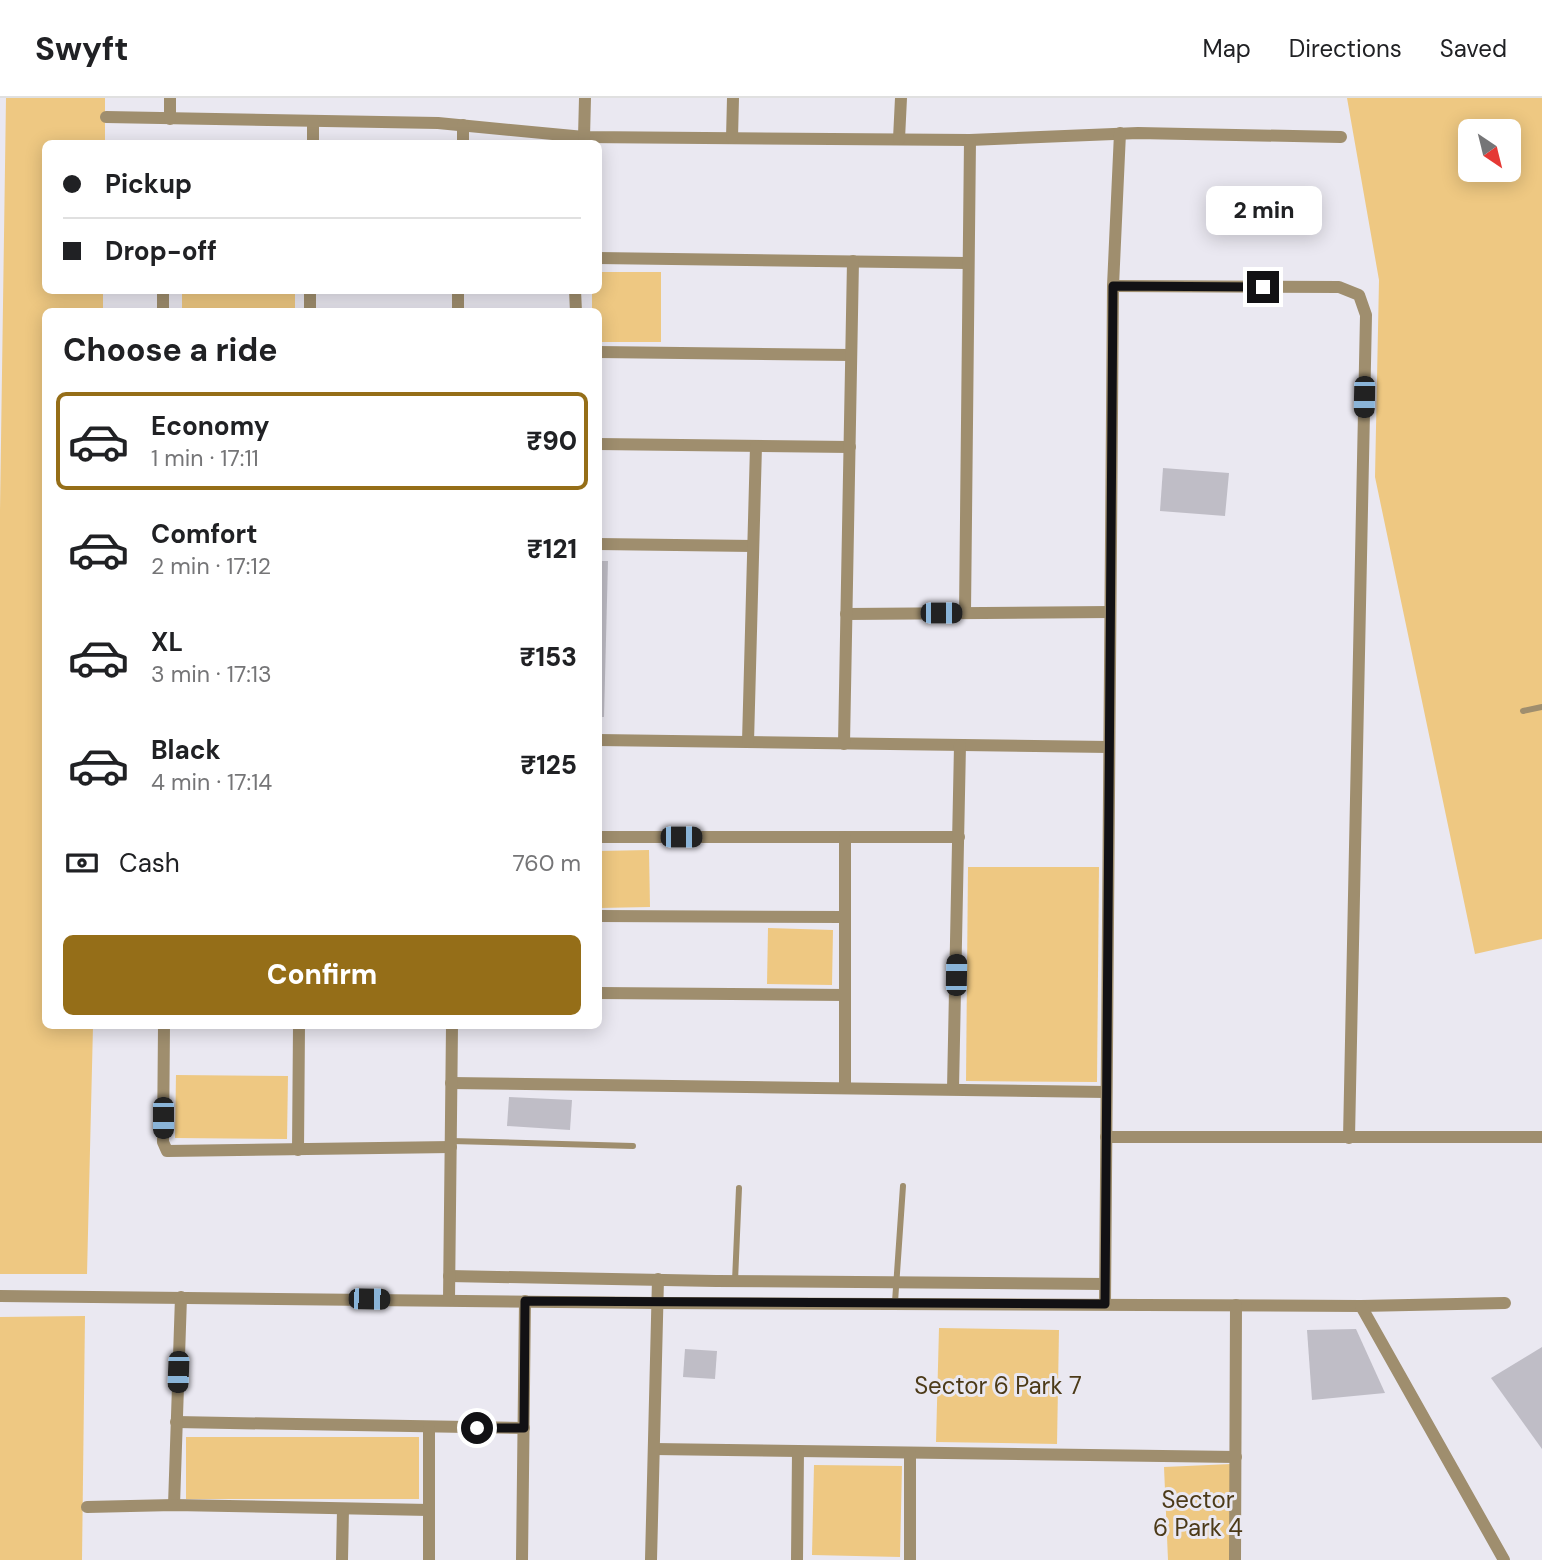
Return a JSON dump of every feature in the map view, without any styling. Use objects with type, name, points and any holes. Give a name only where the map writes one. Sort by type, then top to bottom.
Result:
[{"type":"street","points":[[170,98],[170,119]]},
{"type":"street","points":[[584,137],[585,98]]},
{"type":"street","points":[[732,138],[733,98]]},
{"type":"street","points":[[899,139],[901,98]]},
{"type":"street","points":[[106,117],[463,125],[584,137],[970,140],[1120,133],[1340,137]]},
{"type":"street","points":[[313,121],[313,140]]},
{"type":"street","points":[[463,125],[463,140]]},
{"type":"street","points":[[1105,1304],[1113,286],[1120,133]]},
{"type":"street","points":[[965,613],[970,140]]},
{"type":"street","points":[[602,258],[967,262]]},
{"type":"street","points":[[844,744],[853,261]]},
{"type":"street","points":[[1113,286],[1339,287],[1359,295],[1366,315],[1349,1138]]},
{"type":"street","points":[[602,352],[852,355]]},
{"type":"street","points":[[602,444],[850,447]]},
{"type":"street","points":[[748,742],[756,446]]},
{"type":"street","points":[[602,544],[753,546]]},
{"type":"street","points":[[846,614],[1110,612]]},
{"type":"street","points":[[602,740],[1109,747]]},
{"type":"street","points":[[953,1090],[961,745]]},
{"type":"street","points":[[602,837],[958,837]]},
{"type":"street","points":[[845,837],[845,1088]]},
{"type":"street","points":[[602,916],[844,917]]},
{"type":"street","points":[[602,993],[845,995]]},
{"type":"street","points":[[164,1029],[163,1142],[167,1151],[298,1150],[451,1144]]},
{"type":"street","points":[[298,1150],[299,1029]]},
{"type":"street","points":[[449,1300],[452,1029]]},
{"type":"street","points":[[451,1083],[1107,1091]]},
{"type":"street","points":[[1106,1137],[1542,1137]]},
{"type":"street","points":[[450,1276],[1105,1284]]},
{"type":"street","points":[[651,1560],[658,1279]]},
{"type":"street","points":[[0,1296],[657,1303],[1361,1306],[1505,1303]]},
{"type":"street","points":[[174,1505],[181,1297]]},
{"type":"street","points":[[522,1560],[525,1301]]},
{"type":"street","points":[[1235,1560],[1236,1305]]},
{"type":"street","points":[[1361,1306],[1504,1560]]},
{"type":"street","points":[[176,1422],[524,1428]]},
{"type":"street","points":[[429,1428],[429,1560]]},
{"type":"street","points":[[654,1449],[1236,1457]]},
{"type":"street","points":[[797,1560],[798,1451]]},
{"type":"street","points":[[910,1453],[910,1560]]},
{"type":"street","points":[[88,1507],[174,1505],[429,1510]]},
{"type":"street","points":[[342,1560],[343,1509]]},
{"type":"lane","points":[[1522,711],[1542,707]]},
{"type":"lane","points":[[451,1144],[633,1146]]},
{"type":"lane","points":[[895,1302],[903,1186]]},
{"type":"lane","points":[[735,1281],[739,1188]]},
{"type":"green space","points":[[6,98],[105,98],[105,140],[42,140],[42,294],[103,294],[103,308],[42,308],[42,1029],[93,1029],[87,1274],[0,1274],[0,511]]},
{"type":"green space","points":[[1347,98],[1542,98],[1542,939],[1475,954],[1375,477],[1379,280]]},
{"type":"green space","points":[[602,272],[661,272],[661,342],[602,342],[602,308],[592,308],[592,294],[602,294]]},
{"type":"green space","points":[[182,294],[295,294],[295,308],[182,308]]},
{"type":"green space","points":[[649,850],[650,907],[602,908],[602,851]]},
{"type":"green space","points":[[968,867],[1099,867],[1097,1082],[966,1081]]},
{"type":"green space","points":[[768,928],[833,930],[832,985],[767,984]]},
{"type":"green space","points":[[176,1075],[288,1076],[287,1139],[175,1138]]},
{"type":"green space","points":[[85,1316],[82,1560],[0,1560],[0,1317]]},
{"type":"green space","name":"Sector 6 Park 7","points":[[939,1328],[1059,1330],[1057,1444],[936,1442]]},
{"type":"green space","points":[[186,1437],[419,1437],[419,1499],[186,1499]]},
{"type":"green space","name":"Sector 6 Park 4","points":[[1231,1464],[1230,1560],[1168,1560],[1164,1467]]},
{"type":"green space","points":[[814,1465],[902,1466],[900,1557],[812,1555]]},
{"type":"building","points":[[1163,468],[1229,473],[1225,516],[1160,511]]},
{"type":"building","points":[[602,561],[608,561],[604,717]]},
{"type":"building","points":[[509,1097],[572,1100],[570,1130],[507,1126]]},
{"type":"building","points":[[1356,1329],[1385,1393],[1312,1400],[1307,1330]]},
{"type":"building","points":[[1542,1347],[1542,1449],[1491,1378]]},
{"type":"building","points":[[685,1349],[717,1351],[715,1379],[683,1377]]},
{"type":"route","points":[[477,1428],[524,1428],[525,1301],[1105,1304],[1113,286],[1263,287]]}]
